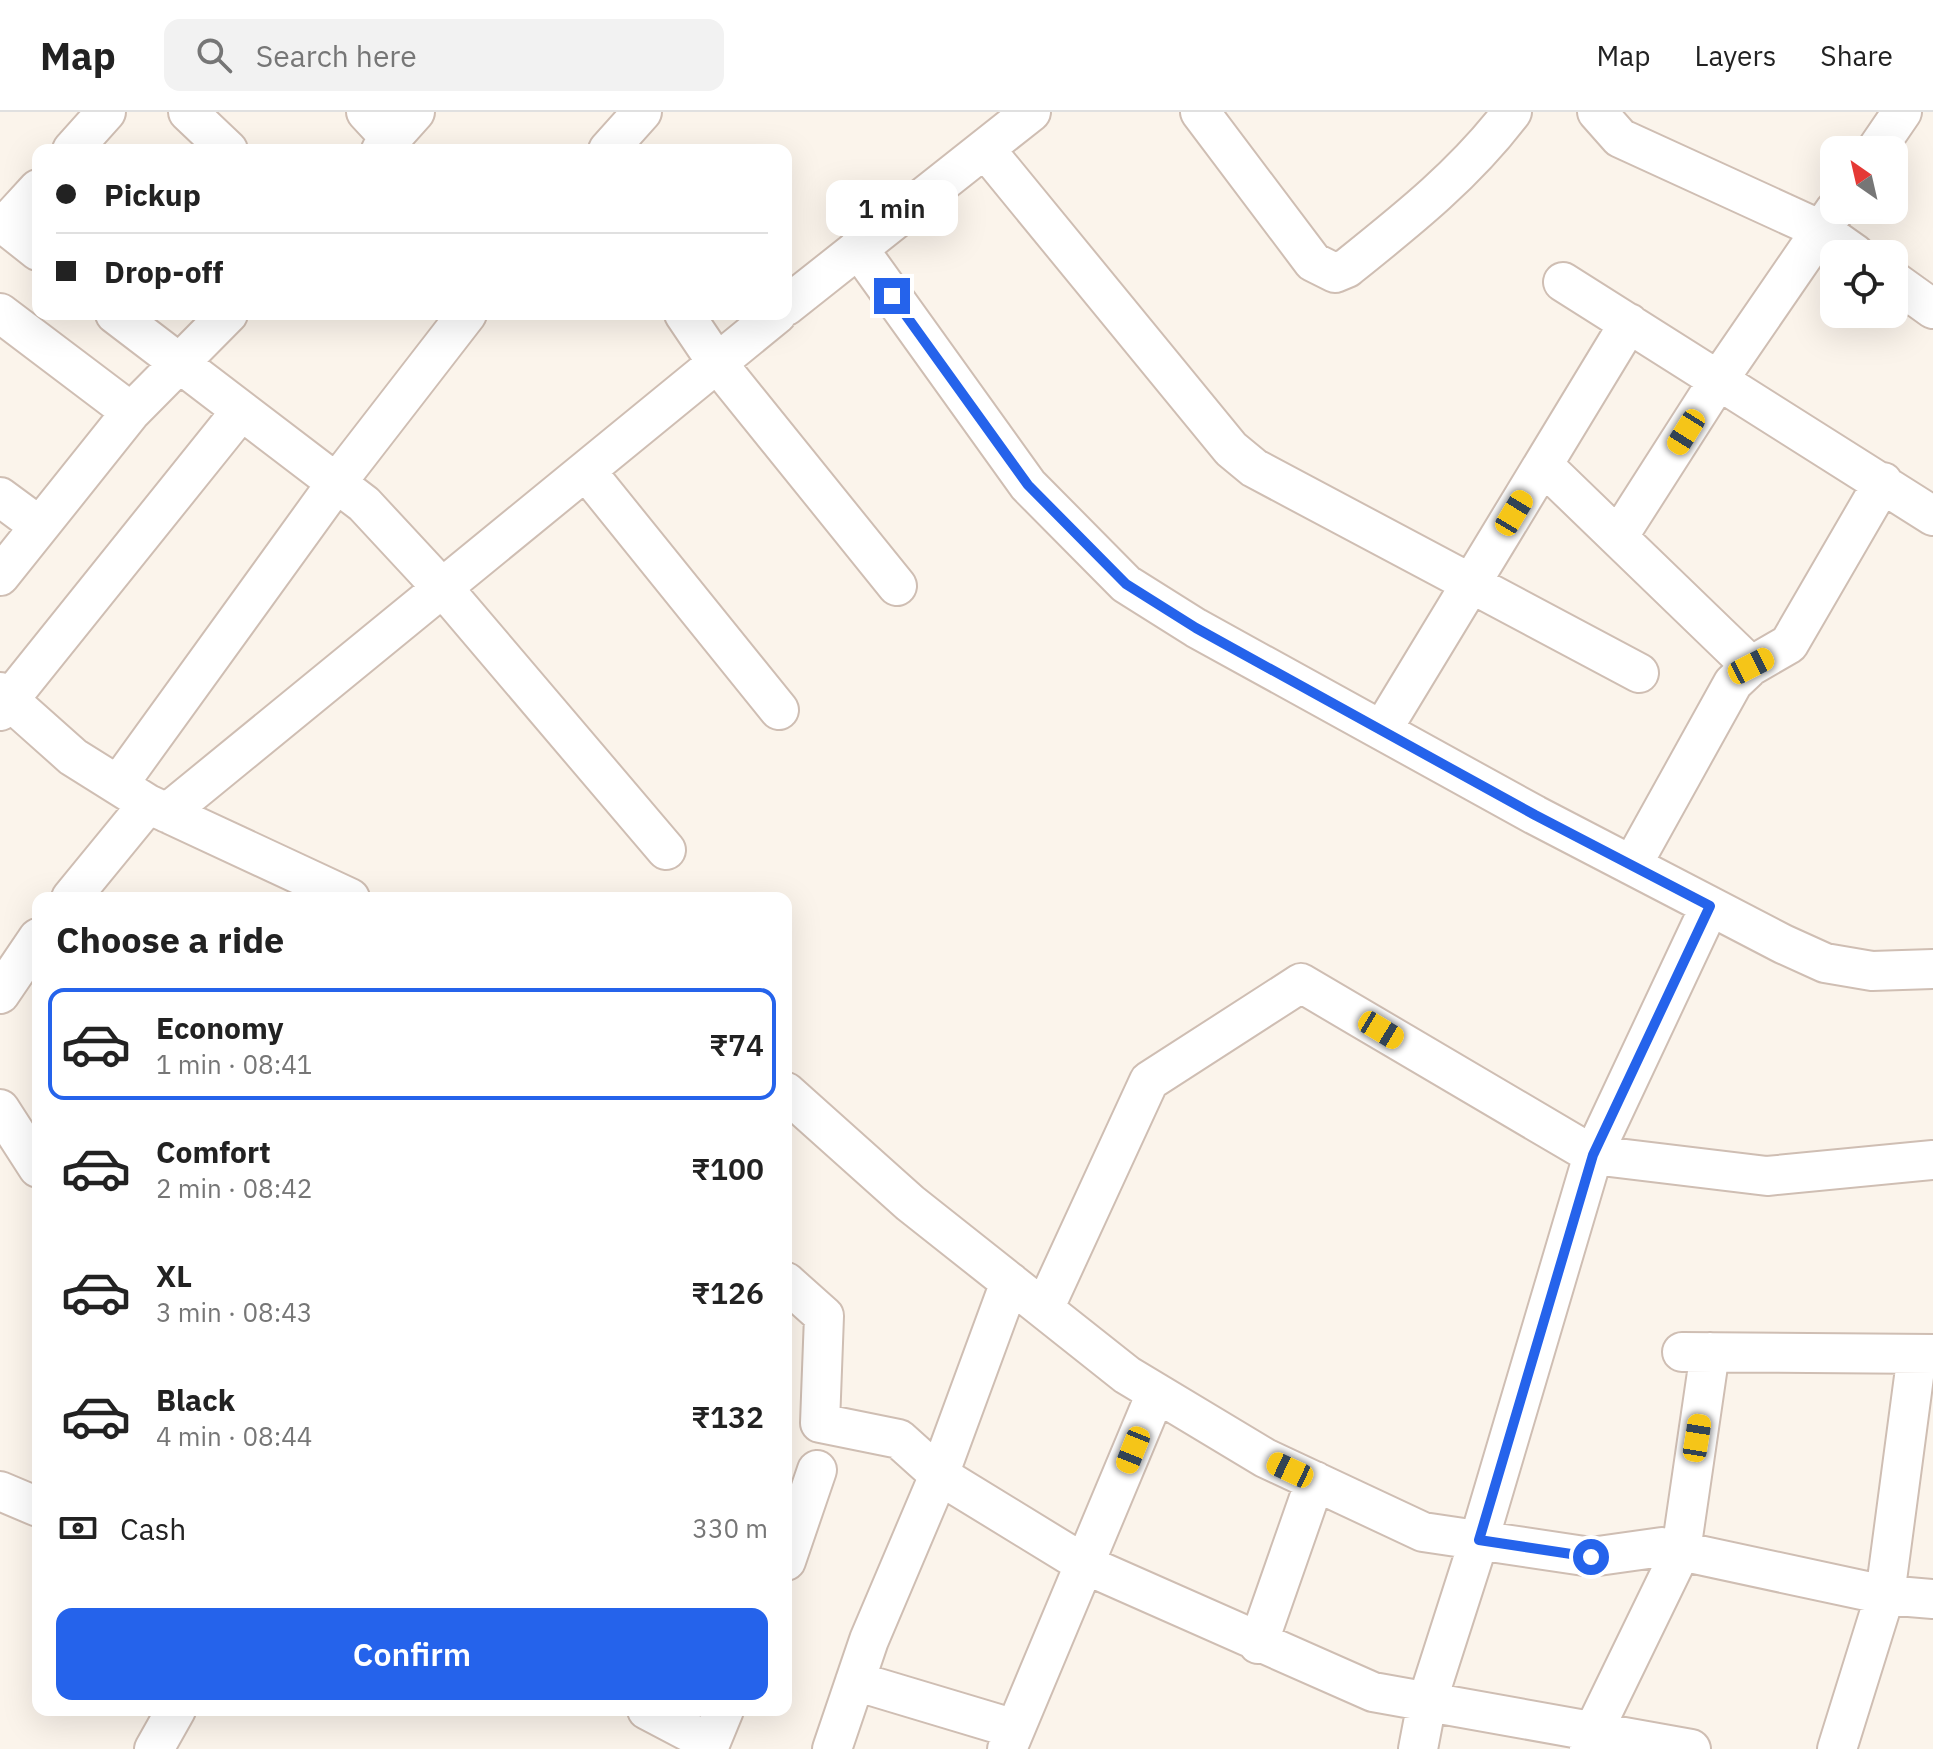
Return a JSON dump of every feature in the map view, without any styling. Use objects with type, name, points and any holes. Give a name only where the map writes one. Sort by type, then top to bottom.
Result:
[{"type":"street","points":[[77,144],[106,112]]},
{"type":"street","points":[[188,112],[222,144]]},
{"type":"street","points":[[613,144],[642,112]]},
{"type":"street","points":[[792,301],[1031,112]]},
{"type":"street","points":[[1200,112],[1313,262],[1335,273],[1347,268],[1444,190],[1486,146],[1512,112]]},
{"type":"street","points":[[1597,112],[1620,138],[1820,217]]},
{"type":"street","points":[[1886,136],[1902,112]]},
{"type":"street","points":[[985,149],[1231,449],[1280,483],[1639,673]]},
{"type":"street","points":[[32,195],[3,223],[32,246]]},
{"type":"street","points":[[1618,537],[1719,379],[1825,224]]},
{"type":"street","points":[[1831,224],[1844,240]]},
{"type":"street","points":[[858,248],[1028,485],[1126,584],[1196,628],[1382,730],[1632,865],[1825,963],[1872,971],[1933,969]]},
{"type":"street","points":[[1563,282],[1933,516]]},
{"type":"street","points":[[1908,291],[1933,309]]},
{"type":"street","points":[[0,313],[131,412]]},
{"type":"street","points":[[122,320],[364,504],[443,589],[666,850]]},
{"type":"street","points":[[0,576],[131,412],[222,320]]},
{"type":"street","points":[[76,892],[145,801],[337,482],[462,320]]},
{"type":"street","points":[[688,320],[717,363],[897,586]]},
{"type":"street","points":[[145,801],[443,589],[770,320]]},
{"type":"street","points":[[1382,730],[1629,323]]},
{"type":"street","points":[[241,411],[3,701],[73,757],[145,801],[337,892]]},
{"type":"street","points":[[1543,465],[1751,666]]},
{"type":"street","points":[[586,471],[779,710]]},
{"type":"street","points":[[1632,865],[1733,683],[1751,666],[1789,644],[1883,482]]},
{"type":"street","points":[[0,497],[38,525]]},
{"type":"street","points":[[1418,1749],[1427,1702],[1479,1540],[1593,1155],[1710,906]]},
{"type":"street","points":[[0,994],[32,947]]},
{"type":"street","points":[[1044,1309],[1149,1081],[1301,983],[1593,1155],[1767,1176],[1933,1160]]},
{"type":"street","points":[[792,1097],[910,1203],[1127,1375],[1265,1458],[1423,1532],[1591,1557],[1662,1547],[1885,1595],[1933,1599]]},
{"type":"street","points":[[0,1109],[32,1159]]},
{"type":"street","points":[[832,1749],[855,1681],[939,1475],[1010,1282]]},
{"type":"street","points":[[792,1287],[824,1316],[820,1423],[899,1439],[939,1475],[1086,1565],[1258,1644],[1373,1692],[1592,1739],[1691,1749]]},
{"type":"street","points":[[1592,1739],[1681,1551],[1696,1352],[1925,1354],[1885,1595],[1837,1749]]},
{"type":"street","points":[[855,1681],[1011,1739],[1156,1393]]},
{"type":"street","points":[[792,1543],[817,1470]]},
{"type":"street","points":[[1258,1644],[1315,1481]]},
{"type":"street","points":[[0,1491],[32,1504]]},
{"type":"street","points":[[154,1749],[173,1716]]},
{"type":"street","points":[[664,1716],[714,1734]]},
{"type":"route","points":[[892,296],[1028,485],[1126,584],[1196,628],[1535,815],[1710,906],[1593,1155],[1479,1540],[1591,1557]]}]
